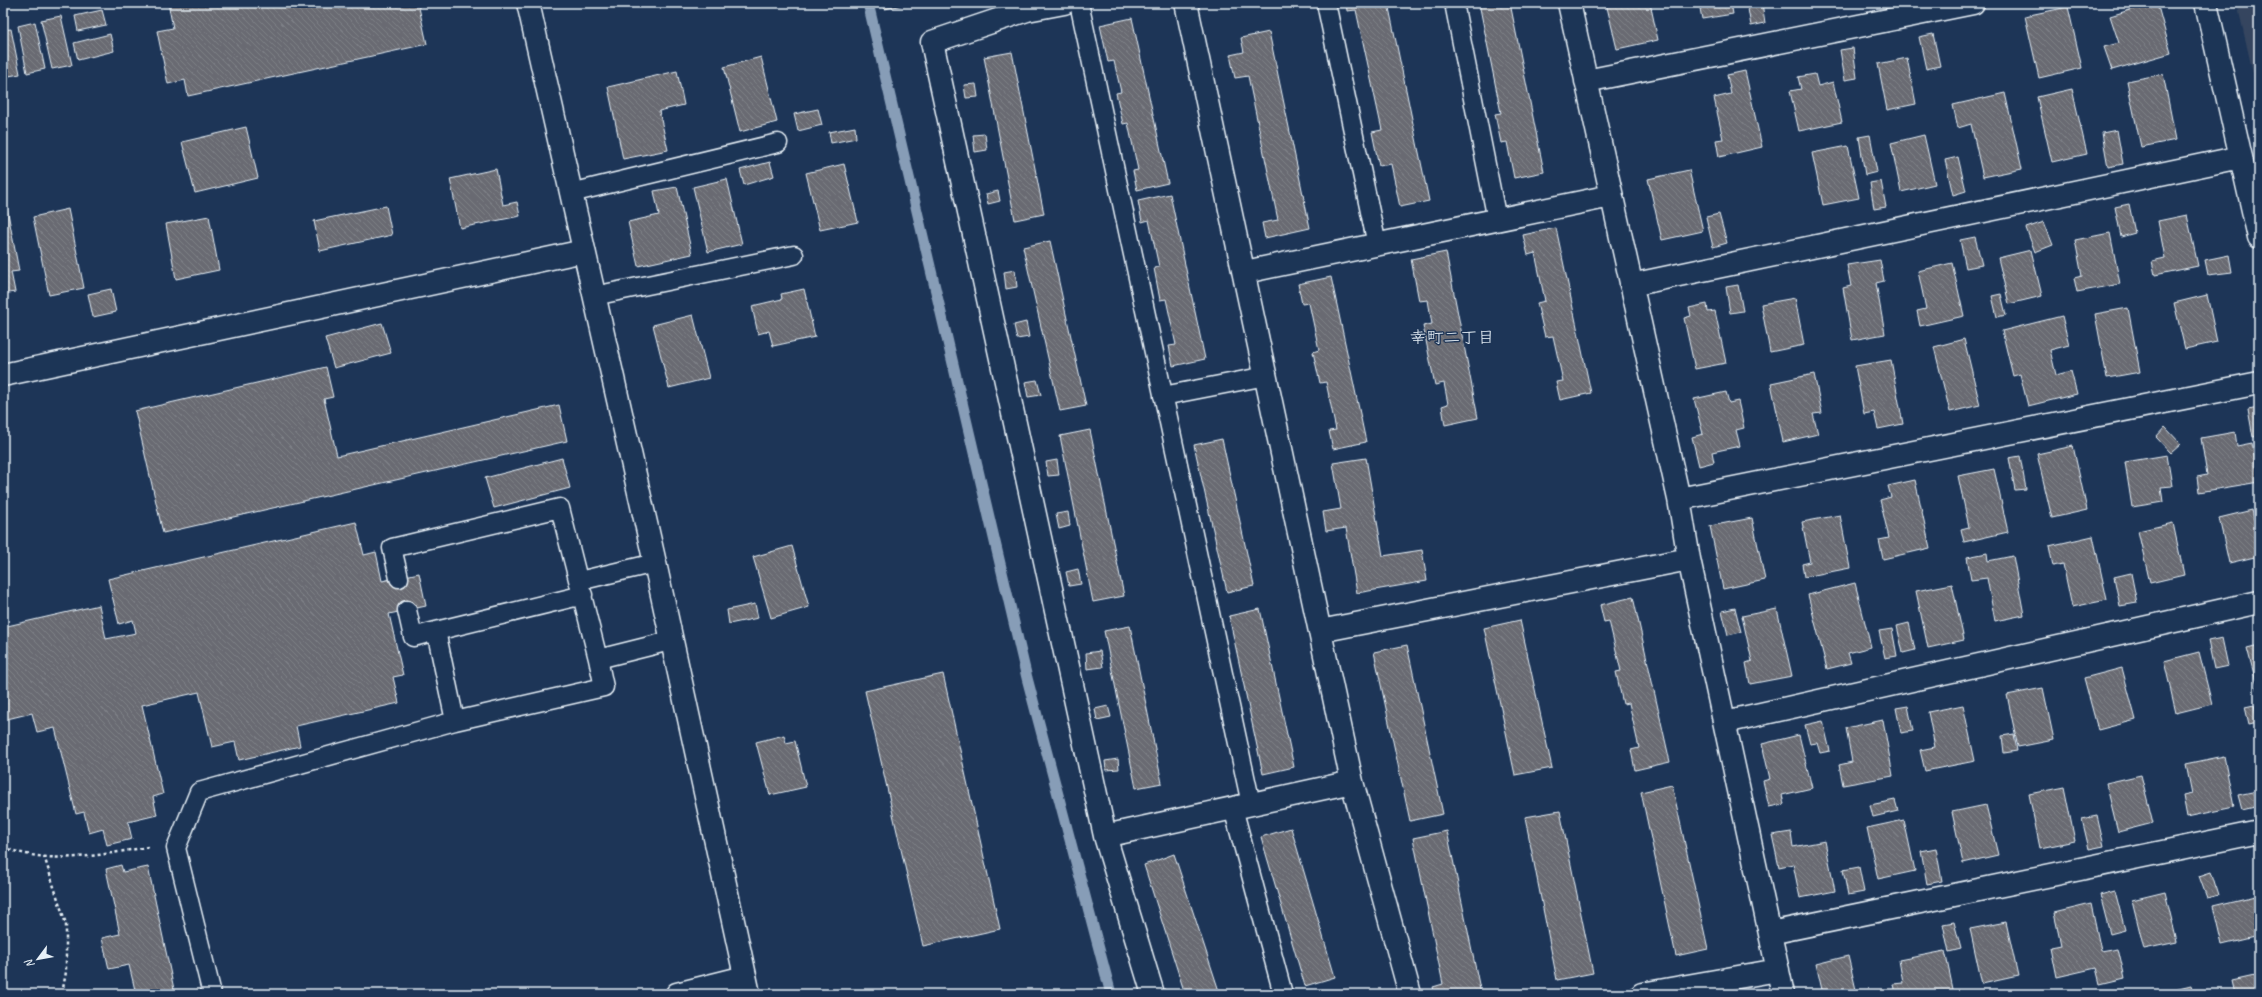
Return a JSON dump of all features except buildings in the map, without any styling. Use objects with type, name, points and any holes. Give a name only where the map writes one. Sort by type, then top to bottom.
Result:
[{"type":"street","points":[[528,3],[655,563],[670,641],[747,986],[676,994]]},
{"type":"street","points":[[1064,3],[1026,7],[932,42],[1105,836],[1153,994]]},
{"type":"street","points":[[1186,3],[1245,272],[1352,782],[1410,994]]},
{"type":"street","points":[[1570,3],[1611,196],[1679,499],[1690,559],[1783,994]]},
{"type":"street","points":[[1586,81],[1973,3]]},
{"type":"street","points":[[2206,3],[2259,237]]},
{"type":"street","points":[[1631,285],[2241,157]]},
{"type":"street","points":[[1245,272],[1611,196]]},
{"type":"street","points":[[3,375],[584,251]]},
{"type":"street","points":[[1679,499],[2259,383]]},
{"type":"street","points":[[1320,631],[1690,559]]},
{"type":"street","points":[[1725,722],[2259,602]]},
{"type":"street","points":[[1105,836],[1352,782]]},
{"type":"street","points":[[1770,933],[2259,832]]},
{"type":"street","points":[[1642,994],[1670,992],[1778,970]]},
{"type":"lane","points":[[1079,3],[1163,396],[1242,806],[1283,994]]},
{"type":"lane","points":[[1326,3],[1376,245]]},
{"type":"lane","points":[[1454,3],[1497,220]]},
{"type":"lane","points":[[571,193],[778,143]]},
{"type":"lane","points":[[594,296],[794,255]]},
{"type":"lane","points":[[1163,396],[1266,376]]},
{"type":"lane","points":[[212,994],[176,848],[199,792],[455,721],[604,687],[581,588],[560,508],[392,548],[399,578]]},
{"type":"lane","points":[[407,610],[414,637],[581,588],[655,563]]},
{"type":"lane","points":[[436,631],[455,721]]},
{"type":"lane","points":[[598,658],[670,641]]},
{"type":"path","points":[[3,847],[20,854],[77,859],[178,842]]},
{"type":"path","points":[[44,856],[66,924],[66,972],[62,994]]},
{"type":"shaded area","points":[[2237,3],[2259,3],[2259,100]]},
{"type":"waterway","points":[[868,3],[1027,678],[1111,994]]},
{"type":"district","name":"幸町二丁目","points":[[1452,337]]}]
